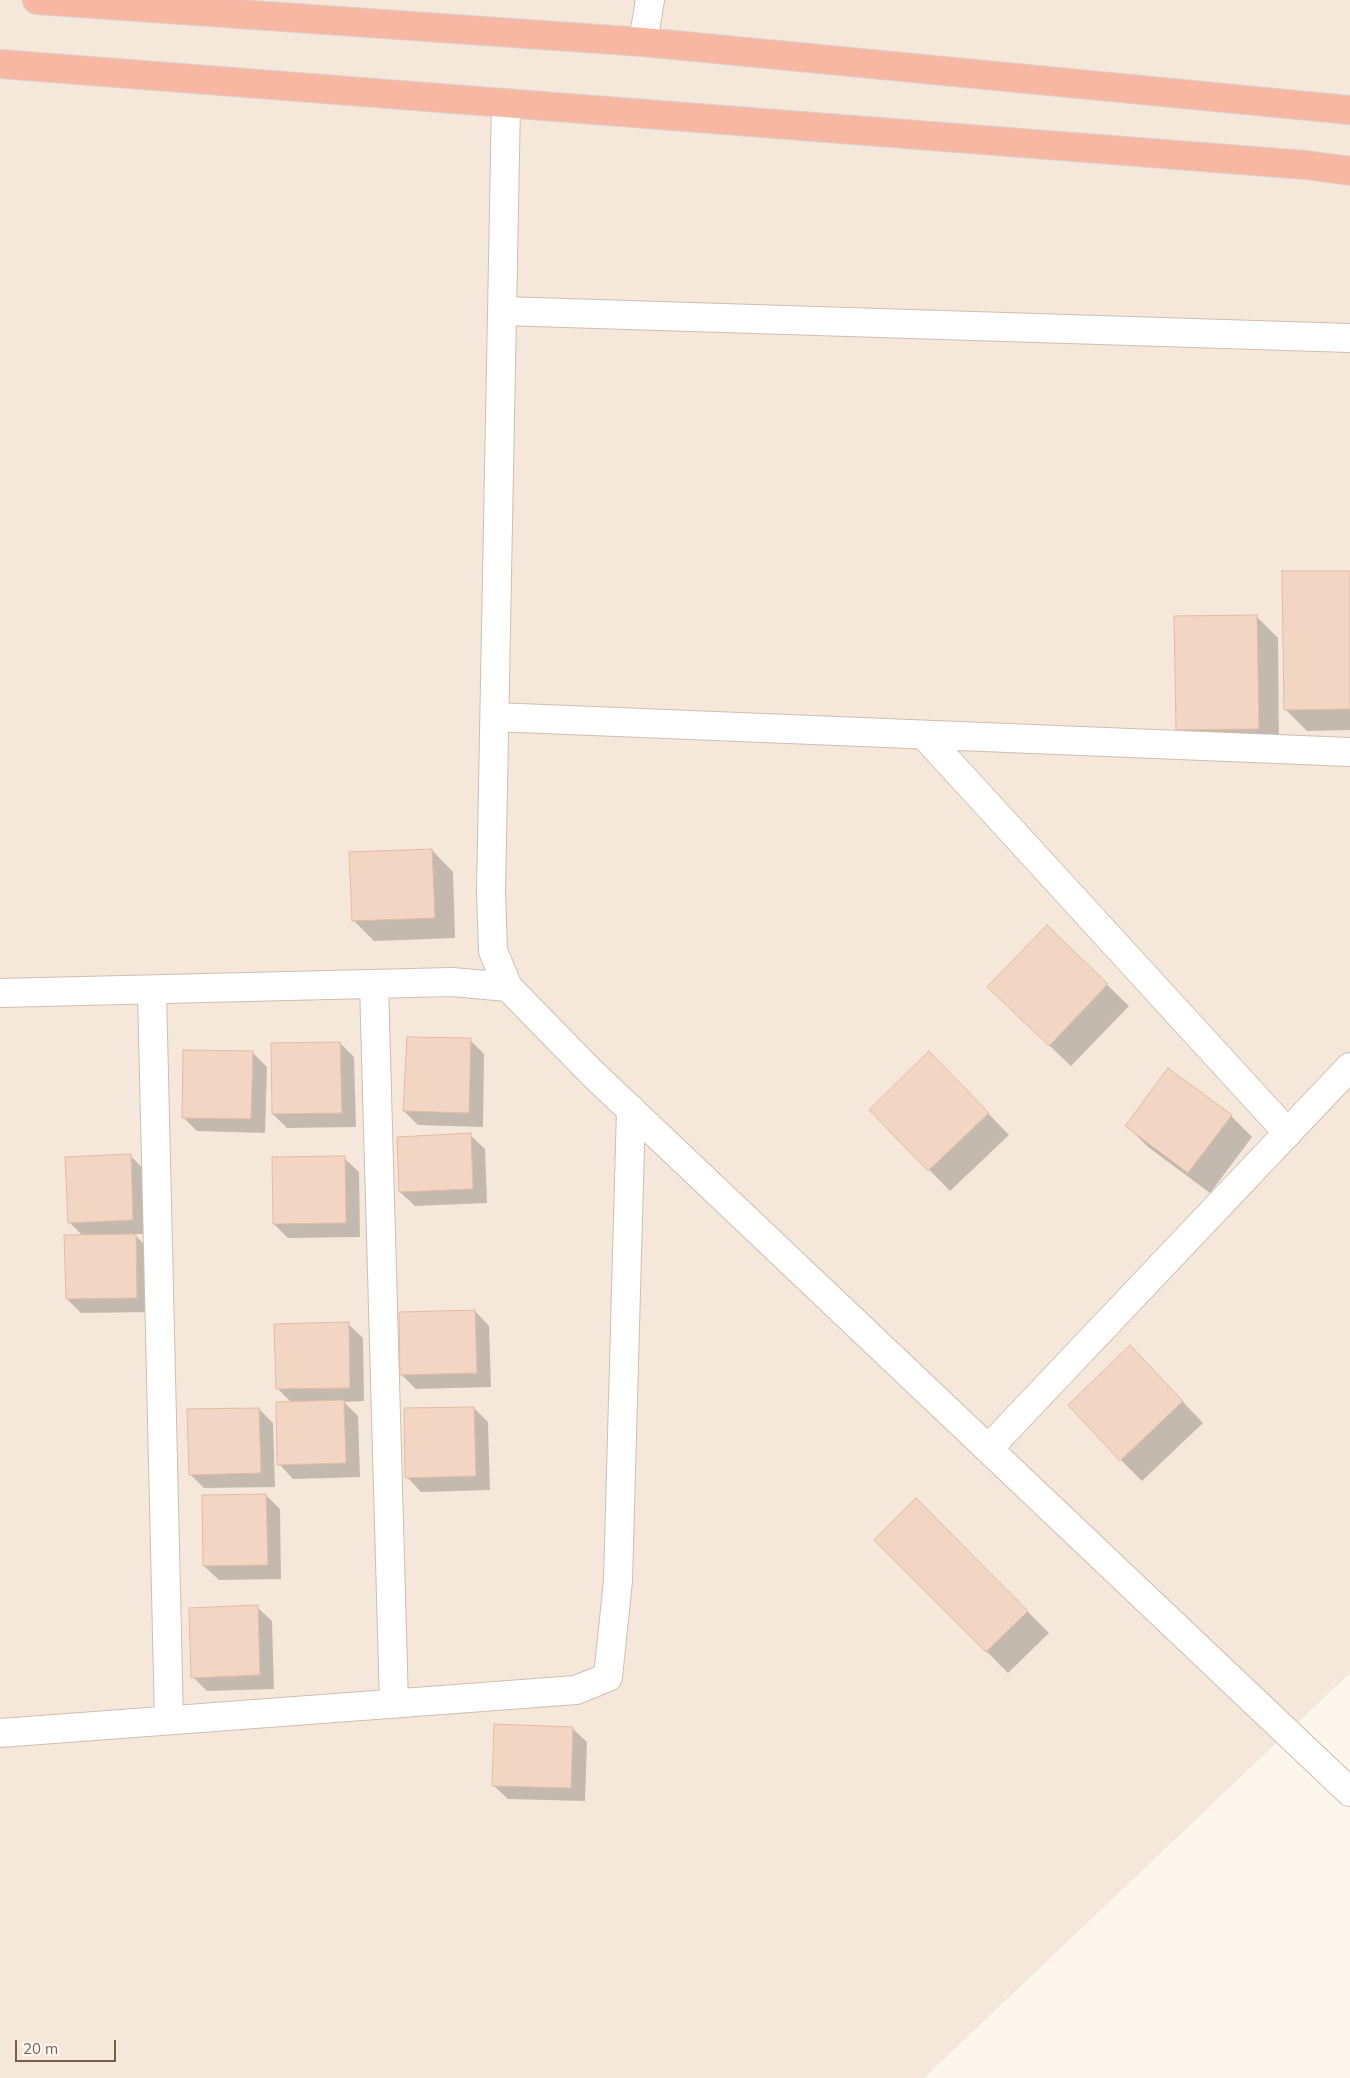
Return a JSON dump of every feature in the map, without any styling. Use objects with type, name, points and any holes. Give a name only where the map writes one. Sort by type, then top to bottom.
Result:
[{"type":"highway","points":[[36,0],[643,42],[1350,110]]},
{"type":"highway","points":[[0,64],[1306,165],[1350,172]]},
{"type":"street","points":[[643,42],[650,0]]},
{"type":"street","points":[[506,103],[491,891],[493,951],[508,987],[591,1072],[1350,1792]]},
{"type":"street","points":[[503,311],[1350,338]]},
{"type":"street","points":[[495,717],[1350,752]]},
{"type":"street","points":[[924,735],[1288,1133]]},
{"type":"street","points":[[0,993],[452,982],[508,987]]},
{"type":"street","points":[[374,984],[394,1704]]},
{"type":"street","points":[[152,990],[169,1720]]},
{"type":"street","points":[[988,1449],[1350,1067]]},
{"type":"street","points":[[0,1733],[576,1690],[608,1677],[618,1581],[631,1109]]},
{"type":"shaded area","points":[[0,0],[1350,0],[1350,1673],[924,2078],[0,2078]]},
{"type":"building","points":[[1282,571],[1350,571],[1350,709],[1284,710]]},
{"type":"building","points":[[1257,615],[1259,729],[1176,730],[1174,616]]},
{"type":"building","points":[[432,849],[435,918],[352,921],[349,852]]},
{"type":"building","points":[[1047,925],[1108,984],[1049,1046],[987,987]]},
{"type":"building","points":[[407,1037],[471,1038],[469,1113],[403,1111]]},
{"type":"building","points":[[340,1042],[342,1113],[272,1114],[271,1043]]},
{"type":"building","points":[[183,1050],[253,1051],[251,1119],[182,1118]]},
{"type":"building","points":[[929,1051],[989,1113],[928,1171],[869,1110]]},
{"type":"building","points":[[1168,1068],[1232,1115],[1188,1173],[1125,1126]]},
{"type":"building","points":[[471,1133],[473,1189],[399,1192],[397,1137]]},
{"type":"building","points":[[131,1154],[133,1220],[68,1223],[65,1157]]},
{"type":"building","points":[[345,1156],[346,1223],[273,1224],[272,1157]]},
{"type":"building","points":[[136,1234],[137,1298],[66,1299],[64,1235]]},
{"type":"building","points":[[475,1310],[477,1373],[400,1375],[399,1312]]},
{"type":"building","points":[[349,1322],[350,1388],[276,1389],[274,1324]]},
{"type":"building","points":[[1130,1345],[1183,1401],[1120,1461],[1068,1405]]},
{"type":"building","points":[[344,1400],[346,1463],[277,1465],[276,1402]]},
{"type":"building","points":[[474,1407],[476,1476],[405,1478],[404,1408]]},
{"type":"building","points":[[259,1408],[261,1473],[189,1475],[187,1409]]},
{"type":"building","points":[[266,1494],[268,1565],[203,1566],[202,1495]]},
{"type":"building","points":[[916,1498],[1028,1611],[986,1652],[874,1540]]},
{"type":"building","points":[[258,1605],[260,1675],[191,1678],[189,1608]]},
{"type":"building","points":[[494,1724],[573,1727],[571,1788],[492,1786]]}]
